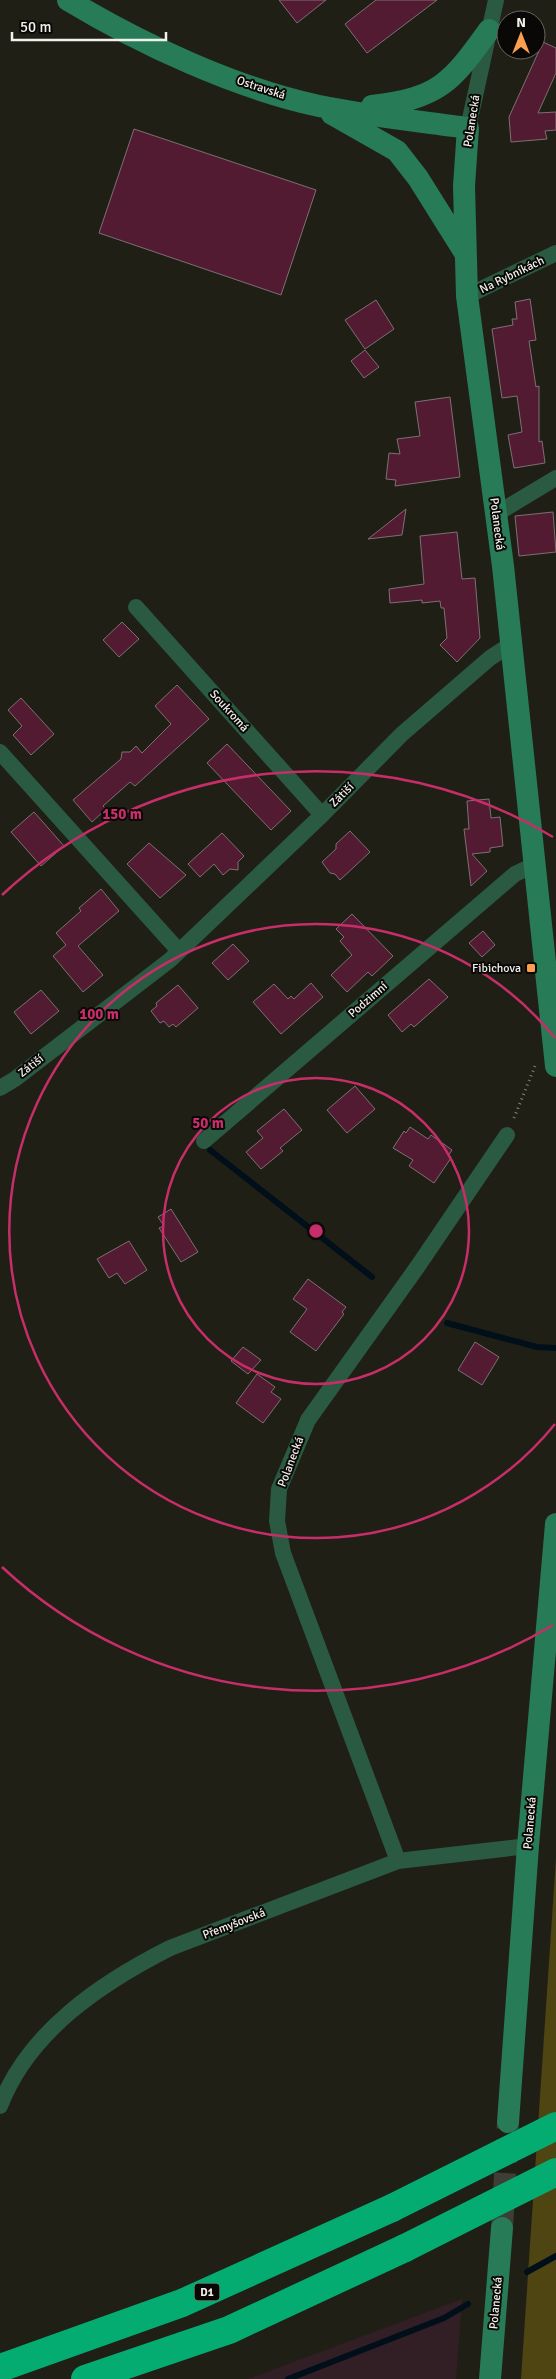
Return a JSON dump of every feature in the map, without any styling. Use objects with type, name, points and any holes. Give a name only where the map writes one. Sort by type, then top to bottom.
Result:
[{"type":"highway","name":"D1","points":[[8,2365],[182,2304],[392,2208],[556,2126]]},
{"type":"highway","points":[[85,2379],[229,2330],[406,2248],[556,2172]]},
{"type":"street","name":"Ostravská","points":[[68,0],[171,54],[265,90],[318,106],[468,128]]},
{"type":"street","name":"Polanecká","points":[[496,0],[468,128],[464,186],[467,296],[496,514],[548,983],[554,1058]]},
{"type":"street","points":[[318,106],[367,106],[401,102],[434,92],[461,68],[489,30]]},
{"type":"street","points":[[318,106],[397,150],[422,185],[465,254]]},
{"type":"street","name":"Na Rybníkách","points":[[467,296],[556,253]]},
{"type":"street","points":[[496,514],[556,478]]},
{"type":"street","name":"Soukromá","points":[[136,606],[322,815]]},
{"type":"street","name":"Zátiší","points":[[0,1088],[15,1079],[180,951],[322,815],[402,734],[490,658],[510,645]]},
{"type":"street","points":[[0,752],[180,951]]},
{"type":"street","name":"Podzimní","points":[[204,1141],[515,874],[534,865]]},
{"type":"street","name":"Polanecká","points":[[398,1861],[282,1553],[277,1521],[280,1489],[308,1420],[418,1266],[507,1135]]},
{"type":"street","name":"Polanecká","points":[[508,2122],[528,1846],[556,1524]]},
{"type":"street","name":"Přemyšovská","points":[[0,2106],[22,2063],[46,2035],[74,2009],[116,1977],[170,1948],[398,1861],[528,1846]]},
{"type":"street","name":"Polanecká","points":[[490,2379],[502,2228]]},
{"type":"path","points":[[507,1135],[533,1068]]},
{"type":"shaded area","points":[[556,1858],[556,2379],[521,2379]]},
{"type":"shaded area","points":[[462,2299],[456,2379],[248,2379]]},
{"type":"building","points":[[279,0],[326,0],[297,23]]},
{"type":"building","points":[[376,0],[437,0],[367,53],[345,24]]},
{"type":"building","points":[[546,43],[556,48],[556,73],[538,113],[556,112],[556,130],[545,131],[547,139],[511,142],[509,117],[535,60],[546,60]]},
{"type":"building","points":[[134,129],[316,190],[281,295],[99,233]]},
{"type":"building","points":[[530,299],[536,340],[529,341],[536,387],[539,386],[539,442],[542,441],[545,463],[514,468],[508,435],[522,432],[517,396],[502,398],[492,329],[513,325],[512,319],[517,319],[515,302]]},
{"type":"building","points":[[376,300],[394,329],[365,349],[345,320]]},
{"type":"building","points":[[365,350],[379,367],[364,378],[351,361]]},
{"type":"building","points":[[450,397],[460,477],[395,486],[396,480],[386,479],[389,453],[400,454],[397,439],[420,436],[415,402]]},
{"type":"building","points":[[406,509],[402,535],[368,539]]},
{"type":"building","points":[[553,512],[556,552],[519,556],[515,516]]},
{"type":"building","points":[[457,532],[462,579],[475,578],[480,638],[457,662],[440,645],[447,638],[444,608],[441,608],[440,601],[422,603],[422,600],[390,603],[389,589],[424,584],[420,536]]},
{"type":"building","points":[[122,622],[139,639],[119,657],[103,640]]},
{"type":"building","points":[[177,685],[209,719],[135,786],[130,782],[103,806],[106,809],[92,822],[73,800],[121,759],[122,752],[130,752],[136,746],[142,753],[171,724],[155,706]]},
{"type":"building","points":[[21,698],[54,734],[31,755],[13,735],[22,726],[8,710]]},
{"type":"building","points":[[227,744],[291,811],[271,830],[207,763]]},
{"type":"building","points":[[489,799],[491,818],[500,817],[503,846],[490,848],[490,852],[472,854],[487,871],[471,886],[464,829],[469,829],[467,801]]},
{"type":"building","points":[[34,812],[64,846],[41,866],[11,832]]},
{"type":"building","points":[[350,831],[370,852],[340,880],[335,874],[330,873],[322,862],[336,849],[336,844]]},
{"type":"building","points":[[222,833],[244,856],[238,862],[238,870],[230,869],[223,875],[214,864],[200,877],[188,864]]},
{"type":"building","points":[[149,843],[186,875],[160,898],[127,864]]},
{"type":"building","points":[[101,889],[119,911],[78,946],[103,975],[83,992],[53,956],[66,945],[56,933],[81,911],[79,908]]},
{"type":"building","points":[[352,914],[393,956],[372,976],[368,972],[347,992],[331,975],[352,955],[340,941],[344,937],[336,929]]},
{"type":"building","points":[[483,931],[495,945],[482,957],[469,943]]},
{"type":"building","points":[[233,944],[249,961],[228,980],[212,963]]},
{"type":"building","points":[[429,979],[448,997],[414,1027],[411,1024],[402,1032],[388,1015]]},
{"type":"building","points":[[311,983],[323,997],[281,1034],[253,1002],[274,984],[288,999],[291,996],[294,999]]},
{"type":"building","points":[[178,985],[198,1008],[176,1027],[173,1024],[169,1027],[164,1021],[160,1023],[151,1011],[157,1006],[156,1003]]},
{"type":"building","points":[[41,990],[59,1011],[31,1034],[14,1012]]},
{"type":"building","points":[[355,1086],[375,1109],[347,1133],[327,1110]]},
{"type":"building","points":[[284,1109],[302,1130],[280,1148],[283,1151],[261,1169],[246,1152],[263,1138],[257,1131]]},
{"type":"building","points":[[410,1127],[428,1139],[431,1135],[452,1150],[448,1156],[451,1158],[434,1183],[409,1166],[413,1160],[393,1148],[404,1131],[406,1133]]},
{"type":"building","points":[[171,1209],[198,1252],[181,1262],[159,1228],[164,1226],[158,1217]]},
{"type":"building","points":[[129,1241],[147,1270],[125,1284],[117,1273],[109,1278],[97,1259]]},
{"type":"building","points":[[308,1279],[346,1307],[342,1312],[344,1314],[316,1351],[290,1332],[307,1309],[293,1299]]},
{"type":"building","points":[[475,1342],[499,1357],[482,1385],[458,1370]]},
{"type":"building","points":[[243,1347],[261,1360],[248,1374],[231,1361]]},
{"type":"building","points":[[257,1374],[275,1387],[271,1392],[281,1399],[263,1423],[236,1403]]},
{"type":"waterway","points":[[210,1150],[372,1277]]},
{"type":"waterway","points":[[447,1323],[537,1347],[556,1348]]},
{"type":"waterway","points":[[527,2272],[556,2256]]},
{"type":"waterway","points":[[288,2379],[444,2318],[468,2304]]},
{"type":"tunnel","points":[[502,2228],[508,2122]]},
{"type":"place","name":"Fibichova","points":[[531,968]]}]
